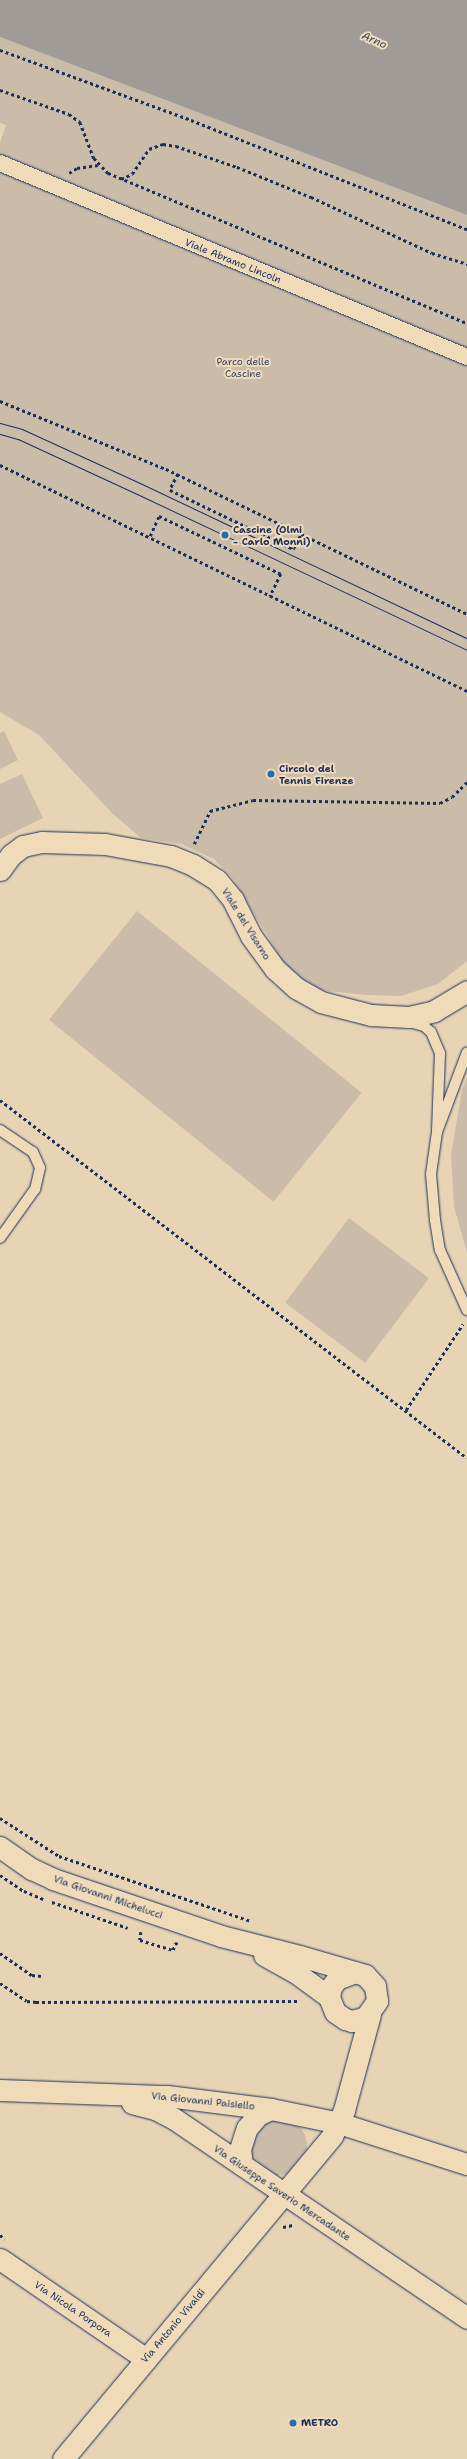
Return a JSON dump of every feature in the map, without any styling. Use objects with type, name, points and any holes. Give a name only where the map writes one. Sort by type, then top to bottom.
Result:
[{"type":"street","name":"Viale Abramo Lincoln","points":[[0,163],[467,357]]},
{"type":"street","name":"Viale del Visarno","points":[[0,870],[11,855],[23,846],[42,842],[75,842],[171,856],[212,875],[226,890],[258,947],[275,969],[296,988],[336,1008],[387,1017],[429,1013],[444,1007],[467,991]]},
{"type":"street","name":"Via Giovanni Michelucci","points":[[0,1847],[32,1869],[53,1879],[222,1936],[355,1972]]},
{"type":"street","name":"Via Giovanni Michelucci","points":[[222,1936],[285,1965],[329,1999]]},
{"type":"street","points":[[285,2194],[324,2147],[339,2123],[370,2014],[377,2001],[375,1986],[365,1975],[355,1972],[337,1979],[331,1987],[329,1999],[335,2012],[345,2019],[359,2020],[370,2014]]},
{"type":"street","points":[[345,2019],[358,2059]]},
{"type":"street","points":[[0,2090],[86,2094]]},
{"type":"street","name":"Via Giovanni Paisiello","points":[[86,2094],[167,2096],[271,2109],[339,2123],[467,2164]]},
{"type":"street","name":"Via Giuseppe Saverio Mercadante","points":[[86,2094],[161,2111],[467,2318]]},
{"type":"street","name":"Via Giovanni Paisiello","points":[[242,2165],[240,2149],[246,2128],[258,2115],[271,2109]]},
{"type":"street","name":"Via Antonio Vivaldi","points":[[63,2459],[285,2194]]},
{"type":"street","name":"Via Nicola Porpora","points":[[0,2259],[146,2359]]},
{"type":"lane","name":"Viale del Visarno","points":[[387,1017],[424,1026],[436,1040],[441,1066],[437,1132],[431,1174],[435,1220],[440,1250],[467,1310]]},
{"type":"lane","name":"Viale del Visarno","points":[[437,1132],[467,1052]]},
{"type":"lane","points":[[0,1130],[32,1152],[40,1168],[35,1190],[0,1238]]},
{"type":"path","points":[[0,50],[191,120],[467,229]]},
{"type":"path","points":[[0,90],[69,114],[80,122],[98,165],[120,179],[467,323]]},
{"type":"path","points":[[120,179],[132,174],[149,149],[163,144],[176,146],[271,181],[432,253],[467,264]]},
{"type":"path","points":[[0,401],[178,474],[467,614]]},
{"type":"path","points":[[0,465],[150,536],[270,597],[467,691]]},
{"type":"path","points":[[178,474],[170,490],[293,549],[301,534]]},
{"type":"path","points":[[150,536],[159,516],[281,574],[270,597]]},
{"type":"path","points":[[185,862],[210,811],[253,800],[440,802],[452,797],[467,782]]},
{"type":"path","points":[[0,1100],[467,1458]]},
{"type":"path","points":[[406,1410],[467,1317]]},
{"type":"path","points":[[0,1818],[50,1852],[254,1922]]},
{"type":"path","points":[[0,1953],[32,1975],[41,1976]]},
{"type":"path","points":[[0,1983],[27,2001],[36,2002],[329,1999]]},
{"type":"green space","name":"Parco delle Cascine","points":[[0,37],[467,215],[467,961],[438,984],[401,996],[365,995],[319,990],[300,979],[285,965],[233,879],[214,859],[181,844],[141,838],[112,813],[39,735],[0,712],[0,143],[6,125],[0,123]]},
{"type":"green space","points":[[4,731],[18,760],[0,769],[0,733]]},
{"type":"green space","points":[[22,774],[43,818],[0,839],[0,784]]},
{"type":"green space","points":[[137,911],[362,1093],[273,1202],[49,1020]]},
{"type":"green space","points":[[467,1078],[467,1252],[454,1207],[451,1155],[462,1090]]},
{"type":"green space","points":[[349,1218],[429,1278],[365,1363],[285,1303]]},
{"type":"green space","points":[[278,2117],[289,2119],[302,2130],[305,2135],[307,2146],[305,2157],[294,2170],[289,2173],[278,2175],[267,2173],[254,2162],[251,2157],[249,2146],[251,2135],[262,2122],[267,2119]]},
{"type":"water","name":"Arno","points":[[0,0],[467,0],[467,215],[0,37]]},
{"type":"tram line","points":[[0,423],[22,429],[142,484],[467,638]]},
{"type":"tram line","points":[[0,434],[18,439],[137,494],[467,650]]},
{"type":"place","name":"Cascine (Olmi - Carlo Monni)","points":[[225,535]]},
{"type":"place","name":"Circolo del Tennis Firenze","points":[[271,774]]},
{"type":"place","name":"METRO","points":[[293,2423]]}]
